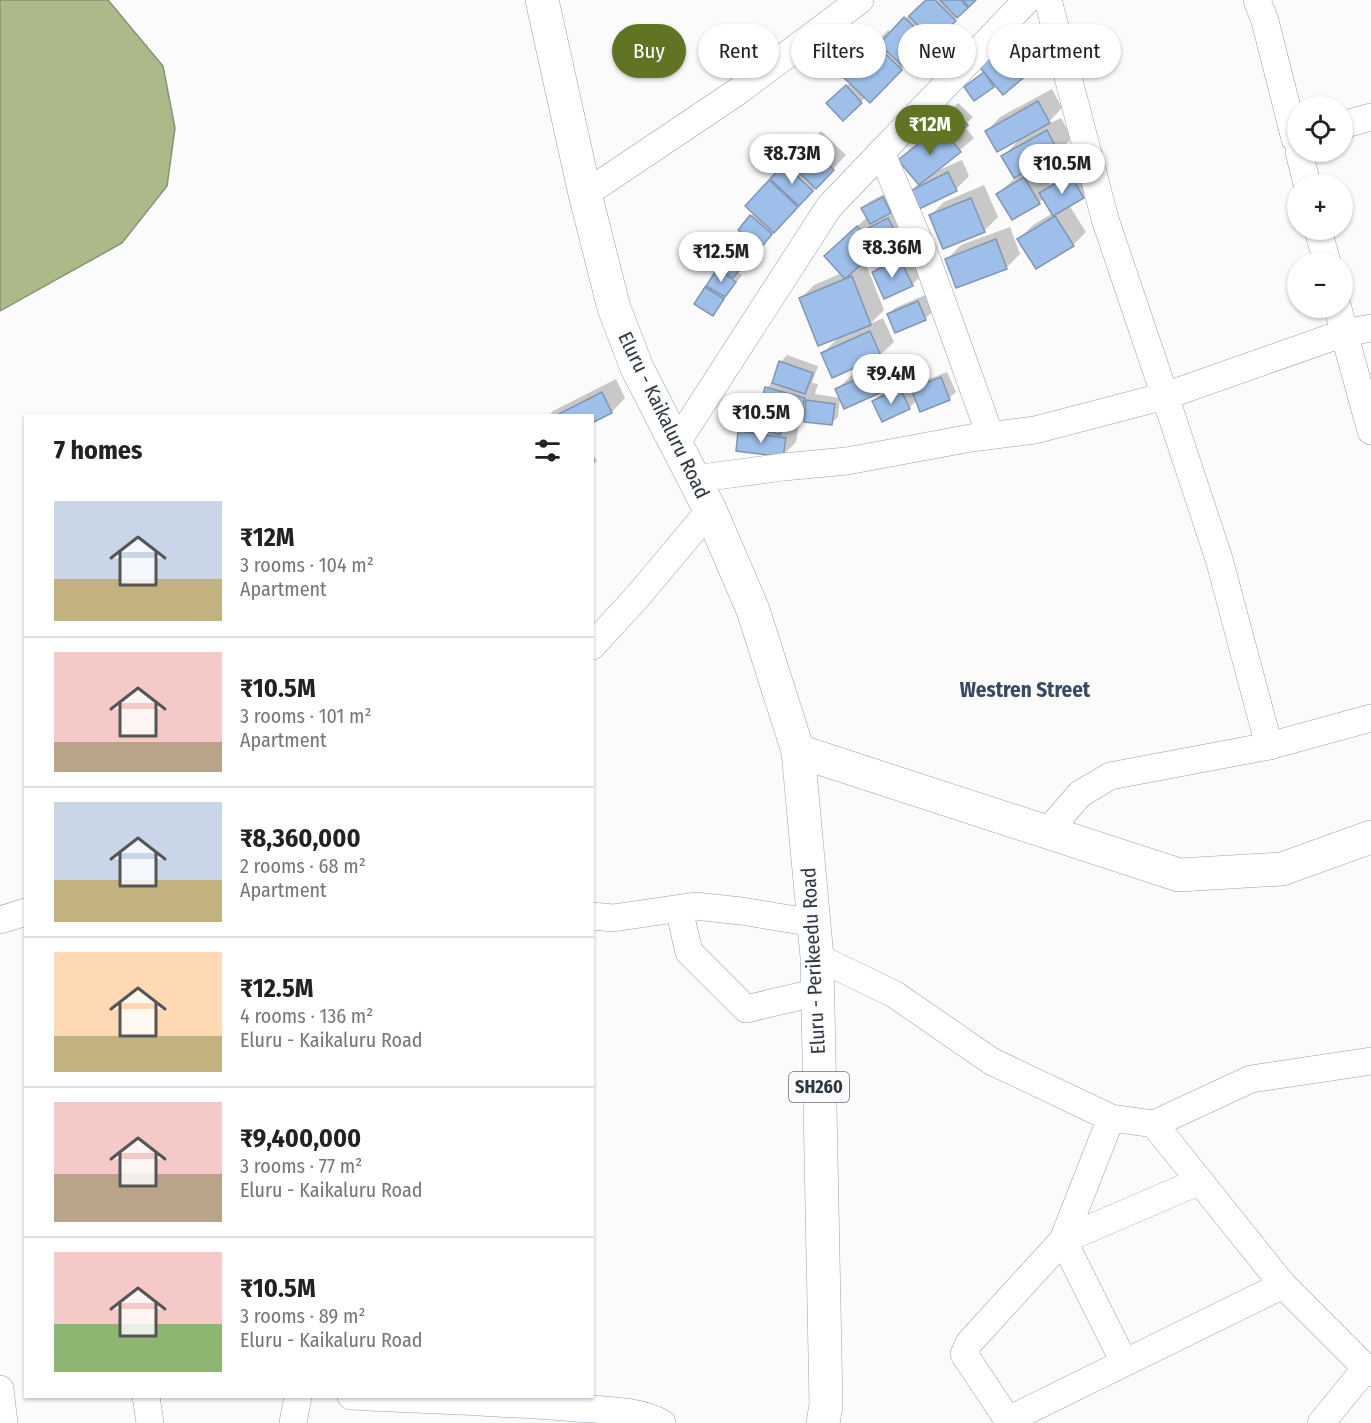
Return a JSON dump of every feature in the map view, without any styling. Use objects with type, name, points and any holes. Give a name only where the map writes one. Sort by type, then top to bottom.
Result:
[{"type":"main road","name":"Eluru - Kaikaluru Road","points":[[542,0],[585,194],[614,308],[637,368],[710,510],[753,610],[798,751]]},
{"type":"main road","points":[[798,751],[1179,875],[1282,869],[1371,837]]},
{"type":"main road","name":"Eluru - Perikeedu Road","points":[[798,751],[817,957],[826,1405],[823,1423]]},
{"type":"street","points":[[585,194],[737,92],[860,0]]},
{"type":"street","points":[[676,444],[829,207],[1027,0]]},
{"type":"street","points":[[1048,0],[1105,219],[1220,559],[1269,746]]},
{"type":"street","points":[[1257,0],[1265,21],[1287,106]]},
{"type":"street","points":[[1353,122],[1371,117]]},
{"type":"street","points":[[881,152],[929,265],[990,435]]},
{"type":"street","points":[[1341,320],[1371,431]]},
{"type":"street","points":[[694,478],[847,461],[990,435],[1035,430],[1165,396],[1341,320],[1371,328]]},
{"type":"street","points":[[594,644],[638,596],[710,510]]},
{"type":"street","points":[[1046,833],[1080,794],[1110,776],[1269,746],[1371,717]]},
{"type":"street","points":[[594,916],[613,918],[694,906],[814,923]]},
{"type":"street","points":[[679,909],[689,952],[746,1009],[818,992]]},
{"type":"street","points":[[0,920],[24,913]]},
{"type":"street","points":[[817,957],[894,994],[991,1061],[1111,1118],[1154,1124],[1251,1079],[1371,1061]]},
{"type":"street","points":[[1111,1118],[1063,1240],[969,1343],[964,1354],[1007,1422],[1283,1285]]},
{"type":"street","points":[[1154,1124],[1283,1285],[1369,1370],[1321,1423]]},
{"type":"street","points":[[1063,1240],[1200,1181]]},
{"type":"street","points":[[1063,1240],[1124,1362]]},
{"type":"street","points":[[0,1389],[4,1423]]},
{"type":"street","points":[[146,1398],[150,1423]]},
{"type":"street","points":[[293,1423],[298,1398]]},
{"type":"street","points":[[436,1398],[522,1400],[622,1412],[662,1423]]},
{"type":"shaded area","points":[[0,0],[108,0],[163,66],[175,128],[167,186],[122,243],[0,311]]},
{"type":"building","points":[[926,0],[935,0],[956,21],[953,24],[916,24],[909,16]]},
{"type":"building","points":[[940,0],[961,0],[968,8],[957,18]]},
{"type":"building","points":[[963,0],[976,0],[969,7]]},
{"type":"building","points":[[904,17],[911,24],[898,24],[898,62],[886,50],[886,36]]},
{"type":"building","points":[[886,55],[898,66],[898,74],[870,103],[844,78],[886,78]]},
{"type":"building","points":[[988,55],[988,77],[977,64]]},
{"type":"building","points":[[984,72],[994,87],[974,101],[964,87]]},
{"type":"building","points":[[989,78],[1023,78],[1003,95]]},
{"type":"building","points":[[846,85],[862,103],[843,121],[826,103]]},
{"type":"building","points":[[1038,101],[1050,123],[997,152],[985,131]]},
{"type":"building","points":[[951,108],[968,125],[953,139],[937,122]]},
{"type":"building","points":[[940,126],[961,152],[919,185],[898,160]]},
{"type":"building","points":[[1047,130],[1059,153],[1014,178],[1001,156]]},
{"type":"building","points":[[807,143],[834,170],[816,189],[789,162]]},
{"type":"building","points":[[784,164],[813,191],[799,206],[770,179]]},
{"type":"building","points":[[948,172],[957,191],[917,210],[908,192]]},
{"type":"building","points":[[1070,175],[1084,198],[1053,216],[1039,193]]},
{"type":"building","points":[[1024,177],[1040,204],[1012,220],[996,194]]},
{"type":"building","points":[[769,180],[798,207],[774,233],[745,206]]},
{"type":"building","points":[[883,197],[891,213],[870,224],[861,208]]},
{"type":"building","points":[[971,198],[985,232],[943,249],[929,215]]},
{"type":"building","points":[[750,215],[772,234],[760,249],[738,230]]},
{"type":"building","points":[[1055,216],[1074,246],[1036,269],[1017,239]]},
{"type":"building","points":[[888,218],[899,239],[879,249],[868,228]]},
{"type":"building","points":[[857,226],[878,249],[845,279],[824,256]]},
{"type":"building","points":[[727,237],[751,256],[733,278],[708,259]]},
{"type":"building","points":[[996,239],[1007,269],[956,288],[945,259]]},
{"type":"building","points":[[900,259],[913,286],[884,299],[872,272]]},
{"type":"building","points":[[717,269],[736,282],[725,297],[706,286]]},
{"type":"building","points":[[852,276],[871,325],[818,346],[799,298]]},
{"type":"building","points":[[705,287],[724,299],[713,316],[694,304]]},
{"type":"building","points":[[918,301],[926,320],[895,333],[887,314]]},
{"type":"building","points":[[870,331],[881,356],[832,378],[821,353]]},
{"type":"building","points":[[779,361],[813,373],[805,394],[772,383]]},
{"type":"building","points":[[884,367],[893,387],[844,409],[835,389]]},
{"type":"building","points":[[941,377],[950,400],[920,412],[911,389]]},
{"type":"building","points":[[765,387],[805,398],[799,420],[759,410]]},
{"type":"building","points":[[900,388],[910,409],[882,422],[872,401]]},
{"type":"building","points":[[602,392],[612,413],[594,422],[594,414],[559,414]]},
{"type":"building","points":[[806,400],[835,404],[832,425],[804,422]]},
{"type":"building","points":[[762,413],[785,421],[780,435],[757,428]]},
{"type":"building","points":[[738,431],[786,438],[783,457],[736,451]]},
{"type":"district","name":"Westren Street","points":[[1025,690]]}]
